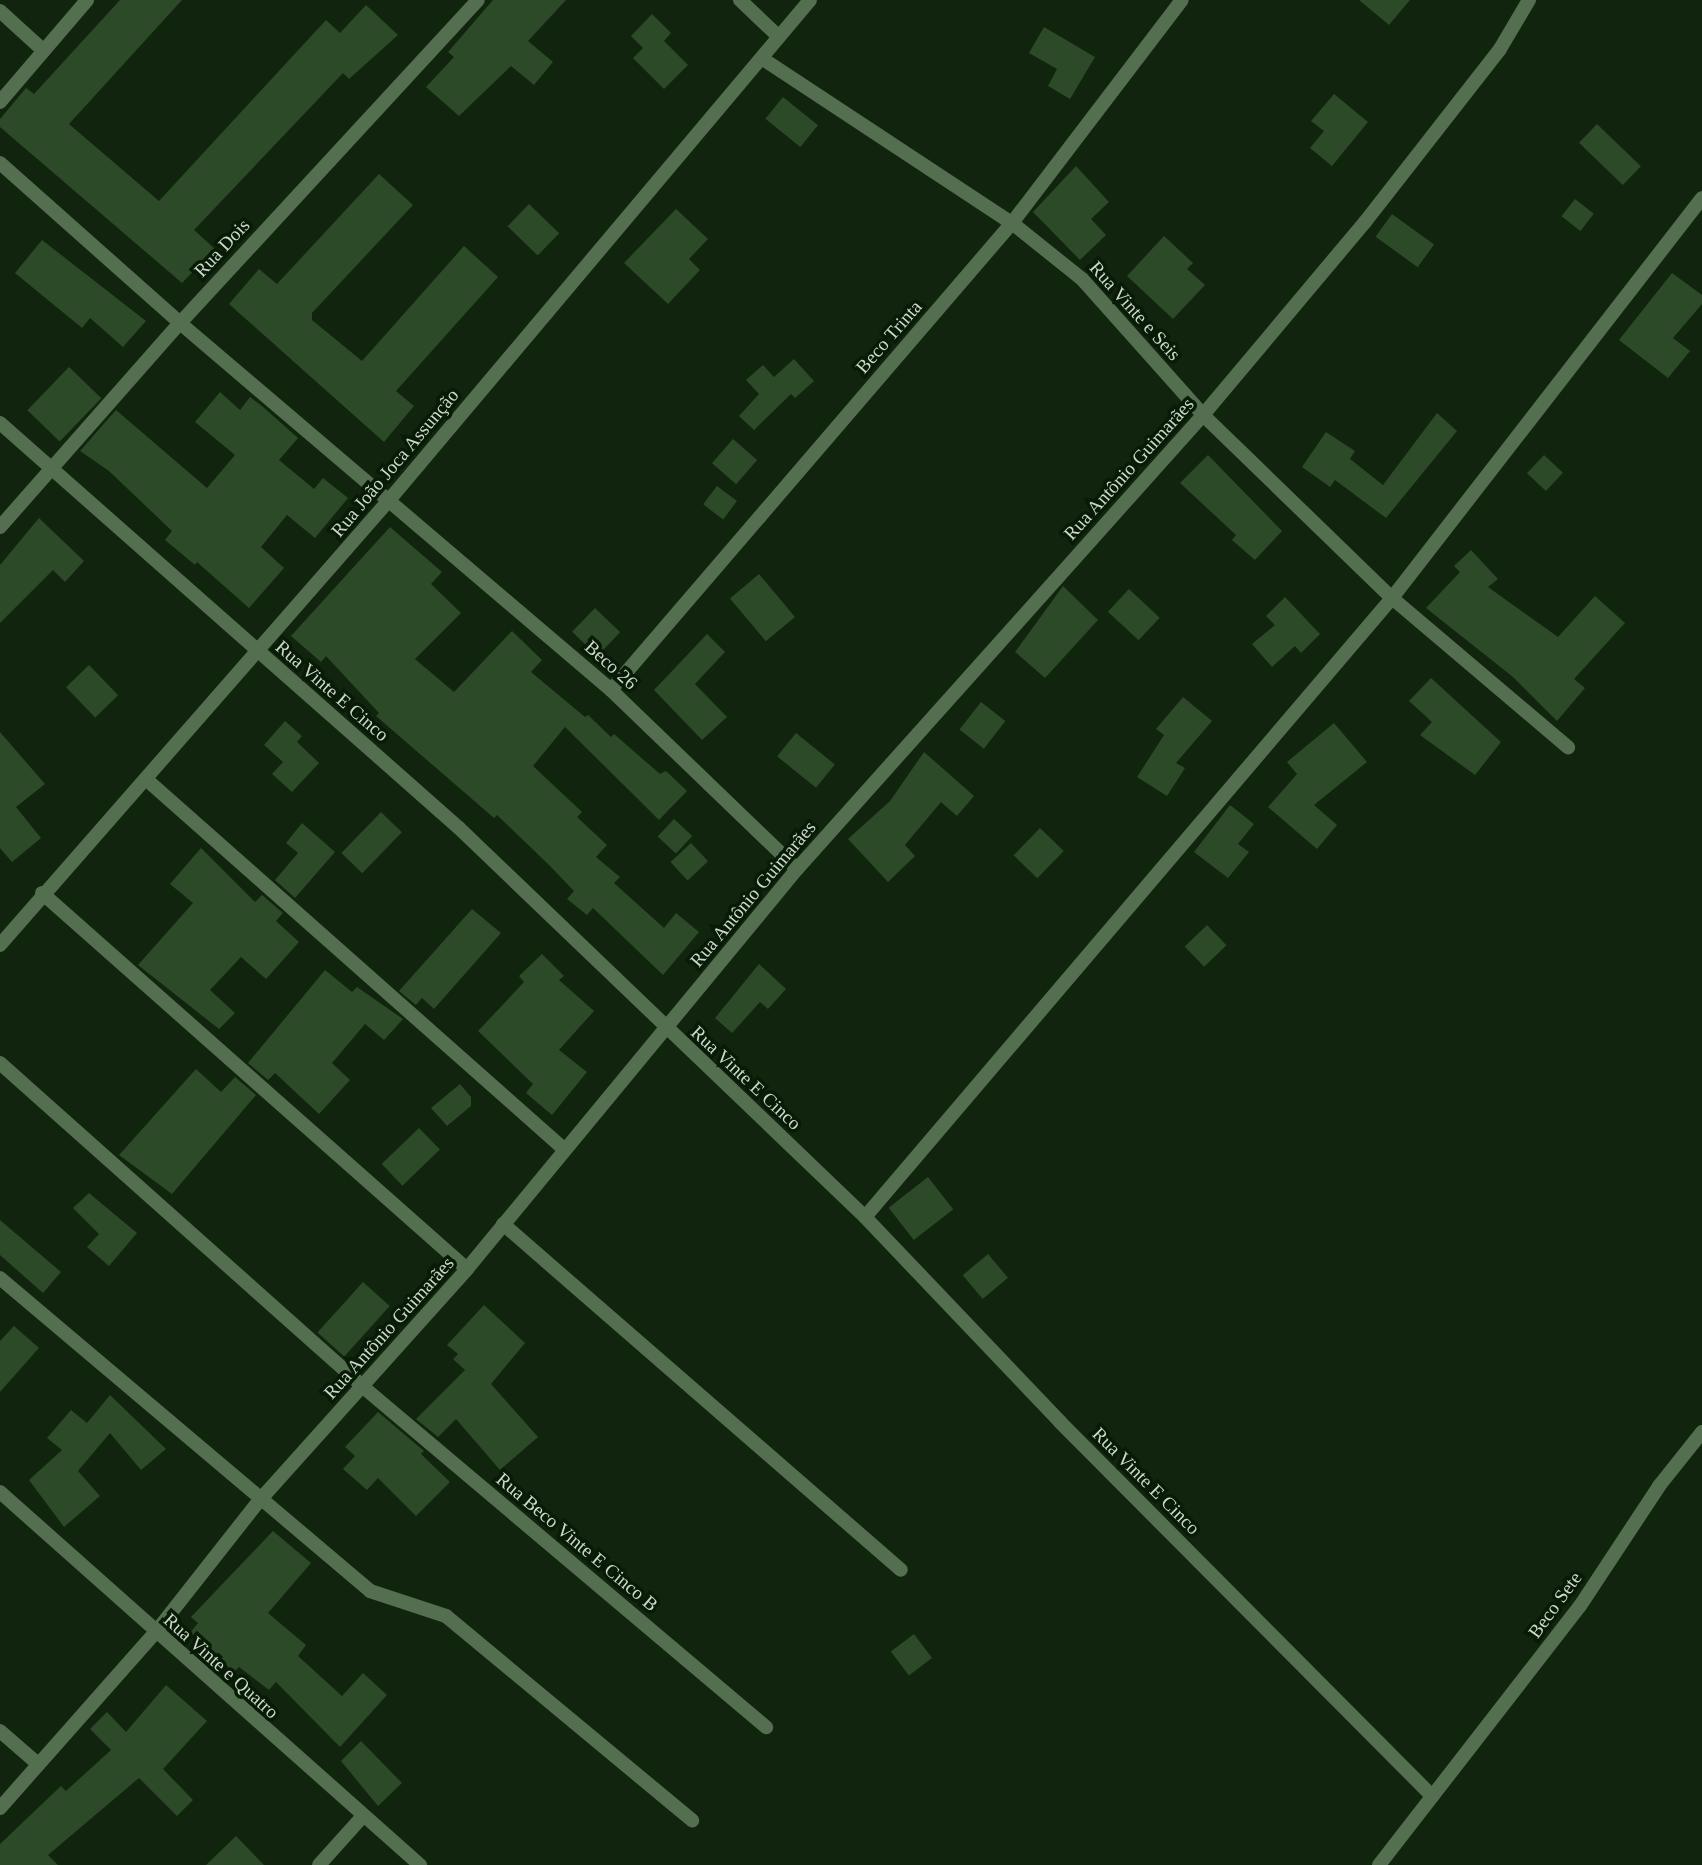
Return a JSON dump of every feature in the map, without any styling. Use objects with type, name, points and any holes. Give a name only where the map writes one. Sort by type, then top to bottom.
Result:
[{"type":"street","points":[[0,102],[87,0]]},
{"type":"street","name":"Rua Dois","points":[[0,527],[180,323],[478,0]]},
{"type":"street","points":[[740,0],[778,36]]},
{"type":"street","name":"Rua João Joca Assunção","points":[[0,944],[42,893],[147,780],[390,499],[810,0]]},
{"type":"street","name":"Beco Trinta","points":[[611,690],[1012,223],[1182,0]]},
{"type":"street","name":"Rua Antônio Guimarães","points":[[0,1808],[155,1633],[259,1501],[467,1269],[797,869],[1203,415],[1365,222],[1500,49],[1529,0]]},
{"type":"street","points":[[0,11],[44,51]]},
{"type":"street","name":"Rua Vinte e Seis","points":[[763,59],[1012,223],[1082,279],[1203,415],[1392,598],[1568,747]]},
{"type":"street","name":"Beco 26","points":[[0,163],[180,323],[390,499],[611,690],[797,869]]},
{"type":"street","points":[[865,1217],[1392,598],[1702,198]]},
{"type":"street","name":"Rua Vinte E Cinco","points":[[0,423],[459,828],[865,1217],[1060,1422],[1432,1796]]},
{"type":"street","points":[[147,780],[565,1149]]},
{"type":"street","points":[[42,893],[467,1269]]},
{"type":"street","name":"Rua Beco Vinte E Cinco B","points":[[0,1063],[362,1386],[766,1727]]},
{"type":"street","points":[[503,1224],[901,1570]]},
{"type":"street","points":[[0,1278],[259,1501],[370,1591],[446,1616],[692,1820]]},
{"type":"street","name":"Beco Sete","points":[[1379,1865],[1580,1606],[1659,1486],[1702,1432]]},
{"type":"street","name":"Rua Vinte e Quatro","points":[[0,1492],[362,1817],[420,1865]]},
{"type":"street","points":[[0,1731],[38,1764]]},
{"type":"street","points":[[319,1865],[362,1817]]},
{"type":"building","points":[[120,0],[182,0],[69,124],[159,201],[326,20],[340,33],[366,5],[398,35],[349,79],[343,73],[194,230],[215,249],[182,283],[0,127],[0,119],[26,88],[34,94]]},
{"type":"building","points":[[493,0],[566,0],[528,41],[553,62],[534,85],[511,66],[459,116],[426,87],[454,57],[448,52]]},
{"type":"building","points":[[1359,0],[1410,0],[1389,25]]},
{"type":"building","points":[[652,14],[671,33],[664,41],[688,65],[664,89],[633,58],[643,48],[631,36]]},
{"type":"building","points":[[1044,27],[1095,57],[1070,99],[1048,86],[1057,69],[1029,53]]},
{"type":"building","points":[[1334,94],[1368,122],[1332,166],[1310,148],[1324,131],[1311,121]]},
{"type":"building","points":[[783,97],[818,125],[800,147],[765,119]]},
{"type":"building","points":[[1597,124],[1641,166],[1623,185],[1579,143]]},
{"type":"building","points":[[1076,166],[1109,202],[1091,219],[1106,235],[1080,260],[1033,212]]},
{"type":"building","points":[[379,174],[413,205],[312,313],[312,320],[362,361],[464,246],[498,277],[396,391],[414,406],[384,442],[229,304],[259,269],[277,284]]},
{"type":"building","points":[[1575,199],[1594,214],[1580,231],[1561,216]]},
{"type":"building","points":[[529,204],[559,233],[538,255],[507,226]]},
{"type":"building","points":[[676,209],[708,239],[689,259],[700,270],[668,304],[624,263]]},
{"type":"building","points":[[1392,214],[1434,245],[1418,267],[1376,237]]},
{"type":"building","points":[[1164,236],[1193,263],[1187,269],[1205,285],[1173,319],[1127,276]]},
{"type":"building","points":[[42,240],[146,321],[123,347],[90,318],[82,328],[15,273]]},
{"type":"building","points":[[1672,273],[1702,295],[1702,304],[1673,338],[1690,351],[1668,378],[1619,340]]},
{"type":"building","points":[[794,359],[814,381],[795,398],[791,394],[754,430],[739,416],[759,394],[746,380],[763,365],[774,377]]},
{"type":"building","points":[[69,367],[101,398],[60,441],[27,410]]},
{"type":"building","points":[[220,392],[240,410],[250,397],[263,407],[298,438],[279,460],[314,489],[323,478],[348,498],[315,538],[287,515],[261,547],[284,568],[249,608],[197,562],[195,565],[165,540],[172,531],[109,471],[80,451],[116,410],[207,488],[235,455],[195,422]]},
{"type":"building","points":[[1437,413],[1457,431],[1386,518],[1335,480],[1330,487],[1302,467],[1326,432],[1355,451],[1350,459],[1383,485]]},
{"type":"building","points":[[733,439],[757,460],[736,484],[712,463]]},
{"type":"building","points":[[1208,455],[1282,531],[1255,560],[1232,540],[1236,535],[1180,483]]},
{"type":"building","points":[[1544,455],[1563,473],[1546,491],[1527,473]]},
{"type":"building","points":[[717,486],[737,501],[723,519],[703,504]]},
{"type":"building","points":[[39,518],[84,561],[65,582],[53,570],[0,623],[0,565]]},
{"type":"building","points":[[390,527],[442,572],[431,584],[461,613],[415,659],[454,692],[512,631],[542,660],[531,672],[585,717],[588,715],[611,737],[614,734],[660,774],[666,771],[687,791],[659,820],[565,727],[533,766],[582,812],[577,817],[607,845],[596,857],[620,877],[614,883],[664,928],[676,913],[699,932],[663,975],[593,908],[587,915],[567,899],[574,891],[549,865],[497,815],[494,818],[376,716],[379,713],[326,656],[321,662],[291,636]]},
{"type":"building","points":[[1471,550],[1498,579],[1488,587],[1558,637],[1595,596],[1625,623],[1574,679],[1585,688],[1557,721],[1513,677],[1426,608],[1460,572],[1454,566]]},
{"type":"building","points":[[759,574],[795,617],[766,641],[730,598]]},
{"type":"building","points":[[1063,586],[1098,620],[1045,678],[1015,652]]},
{"type":"building","points":[[1129,589],[1160,618],[1139,640],[1108,612]]},
{"type":"building","points":[[1285,597],[1320,634],[1301,653],[1295,646],[1272,667],[1252,644],[1275,625],[1266,616]]},
{"type":"building","points":[[595,608],[620,632],[597,656],[572,632]]},
{"type":"building","points":[[707,634],[725,652],[695,684],[727,717],[702,740],[654,690]]},
{"type":"building","points":[[89,665],[118,695],[95,717],[66,687]]},
{"type":"building","points":[[1431,678],[1501,742],[1475,775],[1420,735],[1432,722],[1409,701]]},
{"type":"building","points":[[1183,697],[1212,721],[1176,763],[1185,768],[1167,796],[1137,777],[1164,735],[1156,729]]},
{"type":"building","points":[[981,702],[1005,721],[984,749],[959,730]]},
{"type":"building","points":[[285,721],[302,736],[297,742],[319,763],[292,792],[272,774],[283,762],[264,745]]},
{"type":"building","points":[[1334,723],[1367,762],[1314,805],[1337,825],[1317,849],[1268,807],[1297,774],[1287,762]]},
{"type":"building","points":[[0,732],[45,784],[16,807],[41,838],[12,862],[0,848]]},
{"type":"building","points":[[796,733],[835,764],[816,788],[777,756]]},
{"type":"building","points":[[924,752],[974,796],[957,816],[941,802],[905,845],[915,856],[888,882],[848,839],[890,801]]},
{"type":"building","points":[[1230,805],[1254,824],[1238,844],[1249,852],[1228,878],[1194,852]]},
{"type":"building","points":[[381,812],[402,832],[362,873],[341,853]]},
{"type":"building","points":[[674,819],[692,836],[676,854],[658,837]]},
{"type":"building","points":[[302,823],[335,852],[295,898],[275,880],[298,853],[286,843]]},
{"type":"building","points":[[1040,828],[1064,851],[1037,878],[1014,855]]},
{"type":"building","points":[[691,843],[708,861],[688,880],[671,862]]},
{"type":"building","points":[[201,848],[255,902],[262,895],[283,913],[276,921],[299,942],[266,979],[241,957],[210,990],[235,1013],[219,1029],[138,965],[193,903],[170,884]]},
{"type":"building","points":[[472,909],[501,933],[434,1009],[422,998],[416,1005],[399,991]]},
{"type":"building","points":[[1207,925],[1226,945],[1204,967],[1185,947]]},
{"type":"building","points":[[542,954],[564,976],[559,980],[594,1011],[559,1050],[587,1072],[552,1115],[526,1093],[533,1084],[478,1031],[524,982],[519,976]]},
{"type":"building","points":[[759,964],[786,989],[768,1009],[760,1002],[732,1033],[715,1018]]},
{"type":"building","points":[[325,970],[352,992],[357,987],[403,1019],[384,1040],[365,1024],[332,1063],[350,1080],[319,1114],[275,1073],[268,1080],[248,1063]]},
{"type":"building","points":[[196,1069],[221,1092],[235,1077],[256,1095],[172,1194],[119,1155]]},
{"type":"building","points":[[460,1084],[471,1097],[471,1106],[447,1126],[431,1108]]},
{"type":"building","points":[[419,1128],[440,1150],[402,1186],[382,1164]]},
{"type":"building","points":[[928,1177],[953,1209],[914,1240],[889,1208]]},
{"type":"building","points":[[89,1193],[137,1233],[109,1266],[87,1247],[99,1234],[73,1208]]},
{"type":"building","points":[[0,1220],[61,1272],[43,1293],[0,1255]]},
{"type":"building","points":[[988,1254],[1008,1278],[983,1299],[963,1275]]},
{"type":"building","points":[[363,1282],[390,1306],[344,1357],[317,1333]]},
{"type":"building","points":[[484,1305],[525,1343],[491,1384],[538,1437],[500,1470],[456,1419],[438,1437],[416,1419],[465,1370],[453,1359],[458,1354],[447,1345]]},
{"type":"building","points":[[14,1326],[39,1348],[0,1392],[0,1341]]},
{"type":"building","points":[[110,1395],[166,1449],[141,1470],[110,1433],[78,1471],[100,1496],[64,1527],[29,1480],[62,1450],[47,1438],[71,1410],[87,1423]]},
{"type":"building","points":[[378,1412],[424,1451],[421,1454],[450,1482],[416,1516],[378,1478],[367,1490],[343,1469],[355,1456],[345,1447]]},
{"type":"building","points":[[273,1531],[311,1563],[268,1613],[306,1645],[298,1656],[342,1696],[363,1673],[387,1695],[340,1747],[276,1682],[269,1690],[239,1667],[234,1672],[190,1633],[198,1623],[191,1617]]},
{"type":"building","points":[[914,1634],[932,1658],[909,1675],[891,1651]]},
{"type":"building","points":[[166,1685],[207,1721],[163,1769],[193,1800],[177,1816],[139,1778],[48,1855],[58,1865],[0,1865],[0,1844],[61,1786],[66,1791],[111,1750],[90,1729],[107,1712],[126,1732]]},
{"type":"building","points":[[361,1741],[402,1783],[378,1806],[341,1761]]},
{"type":"building","points":[[236,1836],[264,1865],[206,1865]]}]
